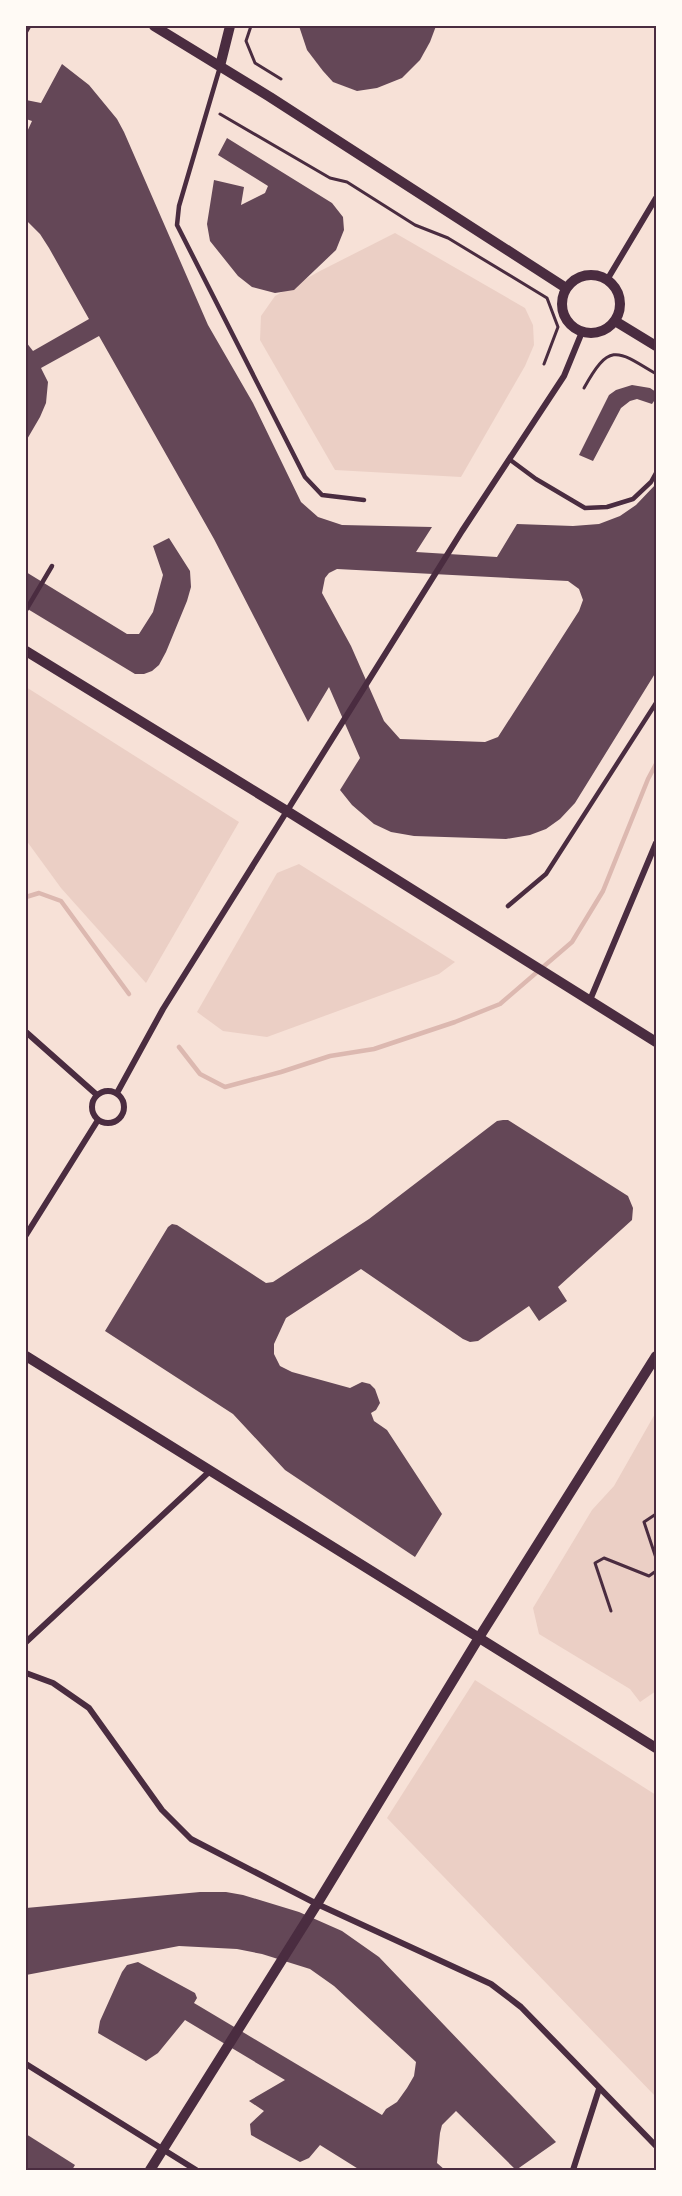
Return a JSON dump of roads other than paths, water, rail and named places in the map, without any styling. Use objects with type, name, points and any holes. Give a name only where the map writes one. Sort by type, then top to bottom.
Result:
[{"type":"street","points":[[154,26],[566,288]]},
{"type":"street","points":[[220,66],[230,26]]},
{"type":"street","points":[[607,280],[657,198]]},
{"type":"street","points":[[590,275],[607,280],[619,294],[619,312],[615,321],[597,333],[582,332],[574,328],[563,314],[563,296],[566,288],[573,281],[590,275]]},
{"type":"street","points":[[615,321],[657,346]]},
{"type":"street","points":[[117,1093],[164,1009],[287,811],[564,376],[582,332]]},
{"type":"street","points":[[26,651],[657,1042]]},
{"type":"street","points":[[590,1000],[657,843]]},
{"type":"street","points":[[26,1032],[97,1095]]},
{"type":"street","points":[[107,1091],[117,1093],[124,1101],[122,1116],[108,1123],[98,1120],[92,1110],[94,1099],[97,1095],[107,1091]]},
{"type":"street","points":[[26,1235],[98,1120]]},
{"type":"street","points":[[26,1356],[657,1748]]},
{"type":"street","points":[[150,2170],[317,1904],[480,1636],[657,1356]]},
{"type":"street","points":[[26,1642],[210,1471]]},
{"type":"street","points":[[26,1673],[53,1683],[89,1708],[162,1810],[191,1839],[317,1904],[491,1984],[521,2007],[657,2146]]},
{"type":"street","points":[[26,2064],[196,2170]]},
{"type":"street","points":[[573,2170],[599,2089]]},
{"type":"lane","points":[[220,66],[179,206],[177,225],[305,477],[322,495],[363,500]]},
{"type":"lane","points":[[510,459],[536,479],[585,508],[607,507],[633,498],[651,482],[657,473]]},
{"type":"lane","points":[[26,610],[52,566]]},
{"type":"lane","points":[[508,906],[546,874],[657,703]]},
{"type":"waterway","points":[[179,1047],[200,1074],[225,1087],[330,1056],[374,1049],[455,1022],[500,1004],[572,942],[603,891],[656,764]]},
{"type":"waterway","points":[[26,897],[39,893],[61,901],[129,994]]}]
